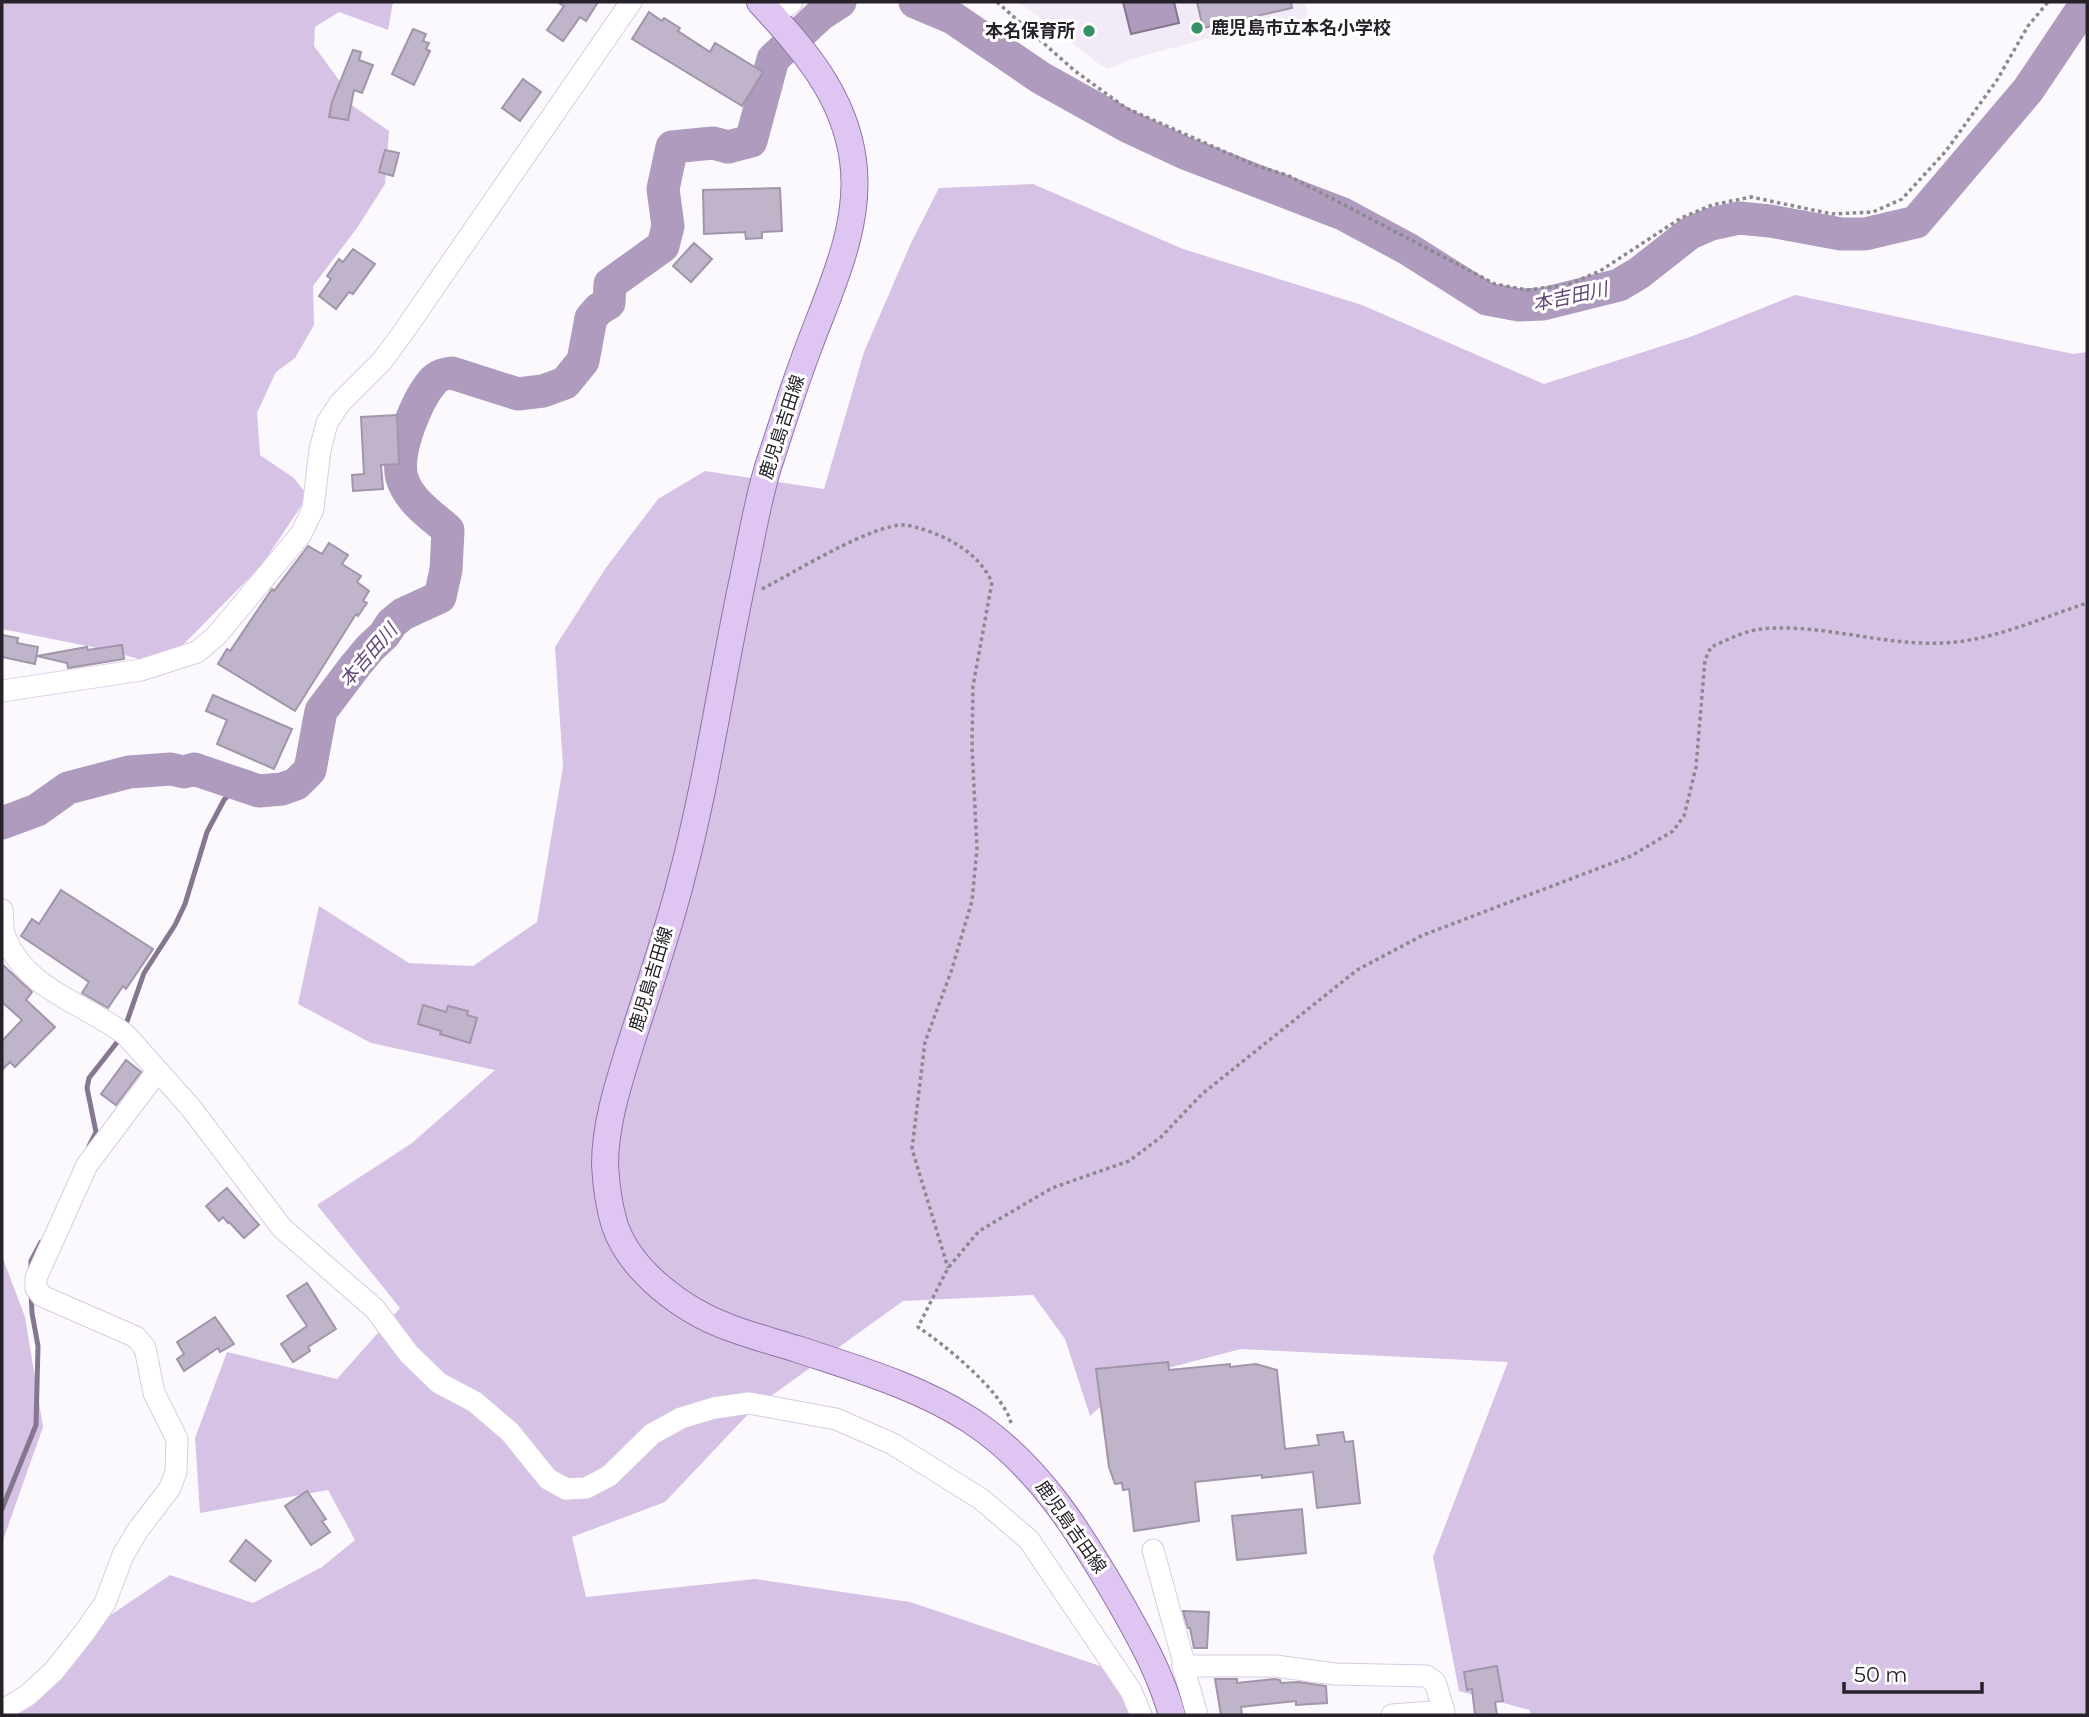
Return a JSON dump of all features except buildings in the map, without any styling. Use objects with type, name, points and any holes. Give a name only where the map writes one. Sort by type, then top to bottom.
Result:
[{"type":"main road","name":"鹿児島吉田線","points":[[778,13],[816,66],[837,102],[848,131],[853,160],[855,210],[841,260],[802,364],[767,472],[680,886],[618,1087],[607,1135],[605,1165],[616,1230],[636,1263],[668,1293],[693,1310],[723,1326],[890,1380],[968,1419],[1005,1445],[1056,1500],[1098,1563],[1156,1669],[1172,1715]]},
{"type":"street","points":[[2,691],[141,670],[197,652],[216,636],[301,534],[313,509],[320,450],[327,423],[340,403],[382,361],[402,334],[631,2]]},
{"type":"street","points":[[2,910],[3,935],[29,974],[50,990],[120,1030],[191,1108],[282,1228],[375,1308],[409,1354],[439,1382],[475,1402],[510,1432],[548,1479],[566,1489],[586,1488],[609,1476],[652,1434],[681,1418],[714,1408],[749,1403],[836,1419],[893,1444],[981,1499],[1029,1539],[1131,1691],[1141,1715]]},
{"type":"street","points":[[2,1711],[28,1695],[54,1671],[84,1633],[105,1603],[123,1555],[170,1488],[176,1472],[177,1439],[154,1393],[145,1348],[136,1337],[42,1296],[36,1289],[36,1278],[87,1165],[157,1072]]},
{"type":"street","points":[[1153,1550],[1197,1715]]},
{"type":"street","points":[[1182,1666],[1275,1666],[1335,1674],[1426,1675],[1436,1682],[1444,1711],[1392,1715]]},
{"type":"path","points":[[997,2],[1075,71],[1126,108],[1257,166],[1287,175],[1495,284],[1527,290],[1567,285],[1600,271],[1681,218],[1712,205],[1752,197],[1832,214],[1873,212],[1902,199],[1946,151],[1997,80],[2028,26],[2048,2]]},
{"type":"path","points":[[738,602],[878,530],[905,525],[945,537],[969,552],[984,566],[992,582],[973,686],[972,747],[977,849],[972,901],[926,1042],[912,1149],[948,1268]]},
{"type":"path","points":[[1005,1445],[1011,1421],[1001,1402],[944,1345],[918,1327],[948,1268],[979,1231],[1052,1188],[1129,1161],[1161,1137],[1202,1094],[1357,970],[1423,935],[1631,856],[1674,831],[1684,816],[1696,767],[1705,660],[1711,647],[1760,629],[1801,629],[1907,643],[1944,643],[1983,638],[2087,603]]},
{"type":"shaded area","points":[[2,2],[393,2],[388,30],[339,12],[315,27],[314,46],[339,80],[353,106],[389,131],[385,184],[357,228],[313,286],[314,325],[295,358],[276,372],[257,413],[260,455],[294,478],[304,491],[302,505],[261,566],[180,648],[139,659],[2,629]]},
{"type":"shaded area","name":"鹿児島市立本名小学校","points":[[1019,2],[1305,2],[1308,18],[1239,37],[1206,39],[1128,60],[1109,69]]},
{"type":"shaded area","points":[[1123,2],[1174,2],[1179,23],[1131,34]]},
{"type":"shaded area","points":[[1033,184],[1183,249],[1362,305],[1544,384],[1690,337],[1795,295],[2073,354],[2087,352],[2087,1715],[1530,1715],[1530,1710],[1459,1691],[1433,1557],[1508,1362],[1241,1349],[1133,1377],[1090,1416],[1065,1339],[1033,1295],[903,1301],[753,1409],[665,1502],[572,1537],[586,1597],[755,1579],[910,1602],[1124,1674],[1136,1715],[2,1715],[90,1629],[170,1575],[253,1603],[322,1567],[355,1540],[328,1490],[200,1513],[195,1438],[227,1352],[337,1379],[400,1308],[317,1205],[412,1143],[495,1070],[371,1043],[298,1004],[319,906],[409,963],[473,966],[537,922],[563,767],[555,647],[605,569],[658,499],[705,471],[824,489],[864,352],[911,243],[939,188]]},
{"type":"shaded area","points":[[2,1256],[25,1317],[43,1427],[2,1543]]},
{"type":"waterway","name":"本吉田川","points":[[2,823],[37,810],[68,788],[129,772],[171,769],[184,772],[194,769],[259,791],[282,789],[296,784],[310,770],[321,711],[355,666],[403,614],[440,597],[446,570],[448,530],[410,494],[402,478],[401,467],[408,428],[426,390],[437,377],[452,373],[518,394],[543,391],[565,383],[583,361],[591,318],[609,303],[610,284],[663,246],[668,226],[663,189],[672,147],[713,143],[728,147],[751,141],[773,59],[820,15],[840,2]]},
{"type":"waterway","name":"本吉田川","points":[[915,2],[953,18],[1041,78],[1129,127],[1185,153],[1343,214],[1408,249],[1487,299],[1519,305],[1543,304],[1619,285],[1639,273],[1690,233],[1711,224],[1739,218],[1841,234],[1865,234],[1916,222],[2028,90],[2087,2]]},
{"type":"waterway","points":[[125,1027],[144,973],[175,925],[185,904],[207,832],[224,800],[237,785]]},
{"type":"waterway","points":[[89,1146],[96,1132],[87,1088],[89,1078],[122,1036]]},
{"type":"waterway","points":[[31,1269],[31,1261],[41,1242]]},
{"type":"waterway","points":[[2,1509],[36,1425],[38,1346],[31,1292]]},
{"type":"place","name":"鹿児島市立本名小学校","points":[[1197,28]]},
{"type":"place","name":"本名保育所","points":[[1089,31]]}]
